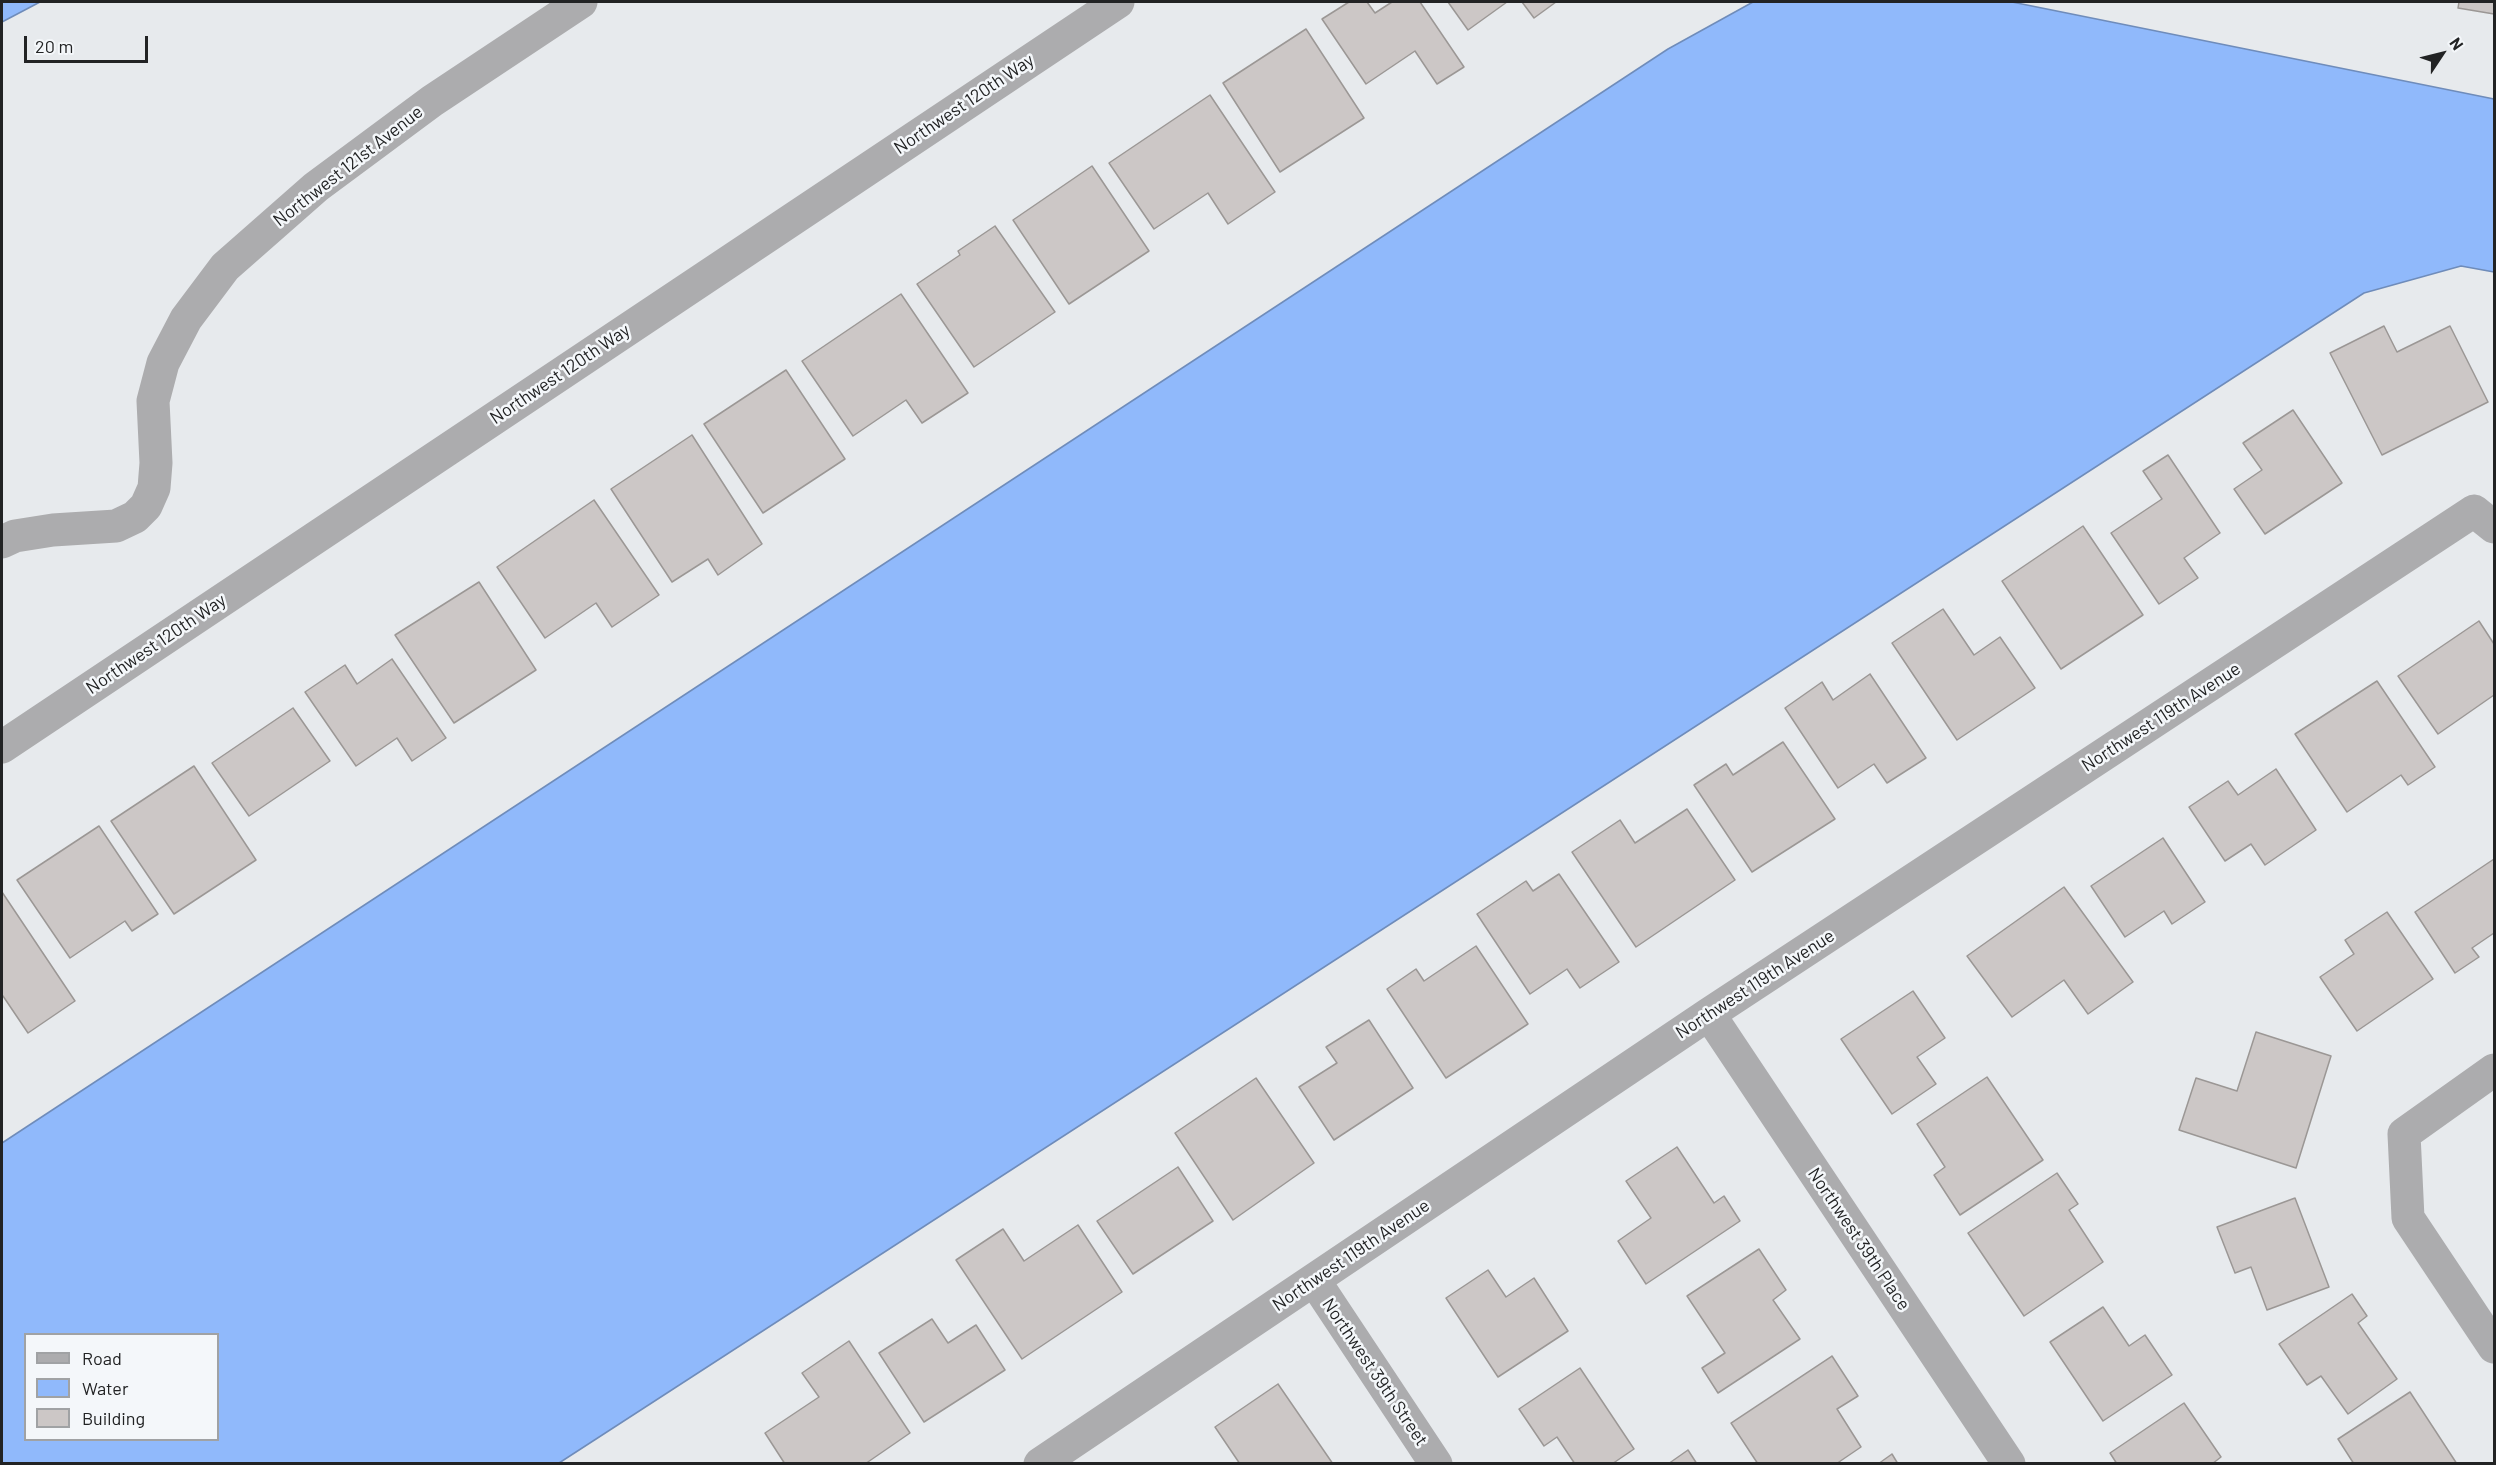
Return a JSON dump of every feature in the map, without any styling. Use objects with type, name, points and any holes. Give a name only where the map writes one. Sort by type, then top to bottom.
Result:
[{"type":"street","name":"Northwest 121st Avenue","points":[[2,542],[15,536],[53,530],[116,526],[135,517],[146,506],[154,488],[156,463],[153,401],[163,363],[186,319],[225,267],[316,187],[360,154],[432,101],[581,2]]},
{"type":"street","name":"Northwest 120th Way","points":[[2,747],[1118,2]]},
{"type":"street","name":"Northwest 119th Avenue","points":[[1040,1464],[1709,1014],[2484,519]]},
{"type":"street","name":"Northwest 39th Place","points":[[1709,1014],[2009,1464]]},
{"type":"street","points":[[2494,1070],[2404,1134],[2408,1218],[2494,1347]]},
{"type":"street","name":"Northwest 39th Street","points":[[1314,1280],[1436,1464]]},
{"type":"water","points":[[2,2],[40,2],[2,22]]},
{"type":"water","points":[[1753,2],[2012,2],[2494,99],[2494,272],[2461,266],[2364,293],[559,1463],[2,1463],[2,1143],[1668,49]]},
{"type":"building","points":[[1349,2],[1367,2],[1375,13],[1392,2],[1420,2],[1464,67],[1437,84],[1415,51],[1366,84],[1322,19]]},
{"type":"building","points":[[1448,2],[1507,2],[1468,30]]},
{"type":"building","points":[[1522,2],[1556,2],[1534,18]]},
{"type":"building","points":[[2459,2],[2494,2],[2494,14],[2458,8]]},
{"type":"building","points":[[1306,29],[1364,118],[1280,172],[1223,83]]},
{"type":"building","points":[[1210,95],[1275,192],[1228,224],[1208,193],[1154,229],[1109,163]]},
{"type":"building","points":[[1092,166],[1149,251],[1069,304],[1013,220]]},
{"type":"building","points":[[995,226],[1055,312],[974,367],[917,284],[960,255],[958,251]]},
{"type":"building","points":[[901,294],[968,393],[922,423],[906,400],[853,436],[802,361]]},
{"type":"building","points":[[2384,326],[2397,352],[2450,326],[2488,402],[2382,455],[2330,353]]},
{"type":"building","points":[[786,370],[845,459],[763,513],[704,424]]},
{"type":"building","points":[[2293,410],[2342,483],[2265,534],[2234,489],[2262,470],[2243,443]]},
{"type":"building","points":[[692,435],[762,544],[718,575],[708,559],[672,582],[611,489]]},
{"type":"building","points":[[2168,455],[2220,533],[2184,558],[2198,578],[2159,604],[2111,533],[2162,499],[2143,471]]},
{"type":"building","points":[[594,500],[659,595],[612,627],[596,603],[545,638],[497,567]]},
{"type":"building","points":[[2083,526],[2143,615],[2061,669],[2002,581]]},
{"type":"building","points":[[479,582],[536,670],[454,723],[395,635]]},
{"type":"building","points":[[1943,609],[1974,655],[2000,637],[2035,688],[1957,740],[1892,643]]},
{"type":"building","points":[[2479,621],[2494,644],[2494,695],[2438,734],[2398,676]]},
{"type":"building","points":[[392,659],[446,738],[412,761],[397,738],[356,766],[305,692],[345,665],[357,684]]},
{"type":"building","points":[[1870,674],[1926,758],[1887,783],[1874,764],[1838,788],[1785,708],[1822,682],[1833,700]]},
{"type":"building","points":[[2377,681],[2435,767],[2408,785],[2401,775],[2347,812],[2295,734]]},
{"type":"building","points":[[293,708],[330,761],[249,816],[212,763]]},
{"type":"building","points":[[1783,742],[1835,819],[1752,872],[1694,785],[1726,764],[1733,775]]},
{"type":"building","points":[[194,766],[256,860],[174,914],[111,821]]},
{"type":"building","points":[[2276,769],[2316,830],[2265,865],[2251,844],[2225,861],[2189,807],[2228,781],[2238,795]]},
{"type":"building","points":[[1687,809],[1735,880],[1636,947],[1572,852],[1620,820],[1635,843]]},
{"type":"building","points":[[99,826],[158,914],[132,931],[125,921],[70,958],[17,880]]},
{"type":"building","points":[[2163,838],[2205,902],[2172,924],[2164,911],[2125,937],[2091,886]]},
{"type":"building","points":[[2494,859],[2494,933],[2472,948],[2479,957],[2455,973],[2415,912]]},
{"type":"building","points":[[1559,874],[1619,962],[1580,988],[1567,969],[1530,994],[1477,914],[1526,881],[1533,891]]},
{"type":"building","points":[[2064,887],[2133,982],[2088,1014],[2064,980],[2012,1017],[1967,956]]},
{"type":"building","points":[[2,892],[75,1001],[28,1033],[2,997]]},
{"type":"building","points":[[2387,912],[2433,979],[2357,1031],[2320,977],[2354,954],[2345,940]]},
{"type":"building","points":[[1476,946],[1528,1024],[1446,1078],[1387,989],[1416,969],[1424,981]]},
{"type":"building","points":[[1913,991],[1945,1038],[1917,1057],[1936,1084],[1892,1114],[1841,1039]]},
{"type":"building","points":[[1369,1020],[1413,1088],[1334,1140],[1299,1087],[1337,1063],[1326,1047]]},
{"type":"building","points":[[2256,1032],[2331,1056],[2296,1168],[2179,1130],[2196,1078],[2237,1091]]},
{"type":"building","points":[[1987,1077],[2043,1160],[1960,1215],[1934,1175],[1945,1167],[1917,1124]]},
{"type":"building","points":[[1256,1078],[1314,1163],[1233,1220],[1175,1133]]},
{"type":"building","points":[[1677,1147],[1714,1203],[1724,1196],[1740,1221],[1646,1284],[1618,1241],[1651,1218],[1626,1181]]},
{"type":"building","points":[[1178,1167],[1213,1221],[1133,1274],[1097,1221]]},
{"type":"building","points":[[2057,1173],[2078,1204],[2069,1210],[2103,1262],[2024,1316],[1968,1233]]},
{"type":"building","points":[[2295,1198],[2329,1287],[2267,1310],[2251,1267],[2235,1273],[2217,1227]]},
{"type":"building","points":[[1078,1225],[1122,1292],[1022,1359],[956,1260],[1003,1229],[1024,1261]]},
{"type":"building","points":[[1759,1249],[1786,1290],[1773,1300],[1800,1339],[1718,1393],[1702,1368],[1725,1353],[1687,1296]]},
{"type":"building","points":[[1488,1270],[1506,1297],[1534,1278],[1568,1331],[1498,1377],[1446,1298]]},
{"type":"building","points":[[2352,1294],[2367,1316],[2358,1323],[2397,1379],[2348,1414],[2321,1376],[2307,1385],[2279,1344]]},
{"type":"building","points":[[2103,1307],[2129,1346],[2145,1335],[2172,1375],[2103,1421],[2050,1342]]},
{"type":"building","points":[[932,1319],[948,1343],[976,1325],[1005,1370],[924,1422],[879,1353]]},
{"type":"building","points":[[849,1341],[910,1433],[865,1464],[785,1464],[765,1433],[819,1397],[802,1373]]},
{"type":"building","points":[[1832,1356],[1858,1396],[1837,1409],[1861,1447],[1836,1464],[1758,1464],[1731,1423]]},
{"type":"building","points":[[1580,1368],[1634,1449],[1612,1464],[1575,1464],[1557,1437],[1544,1446],[1519,1409]]},
{"type":"building","points":[[1278,1384],[1333,1464],[1240,1464],[1215,1427]]},
{"type":"building","points":[[2410,1392],[2457,1464],[2354,1464],[2338,1439]]},
{"type":"building","points":[[2184,1403],[2221,1457],[2212,1464],[2117,1464],[2110,1453]]},
{"type":"building","points":[[1688,1450],[1697,1464],[1668,1464]]},
{"type":"building","points":[[1892,1454],[1898,1464],[1878,1464]]}]
